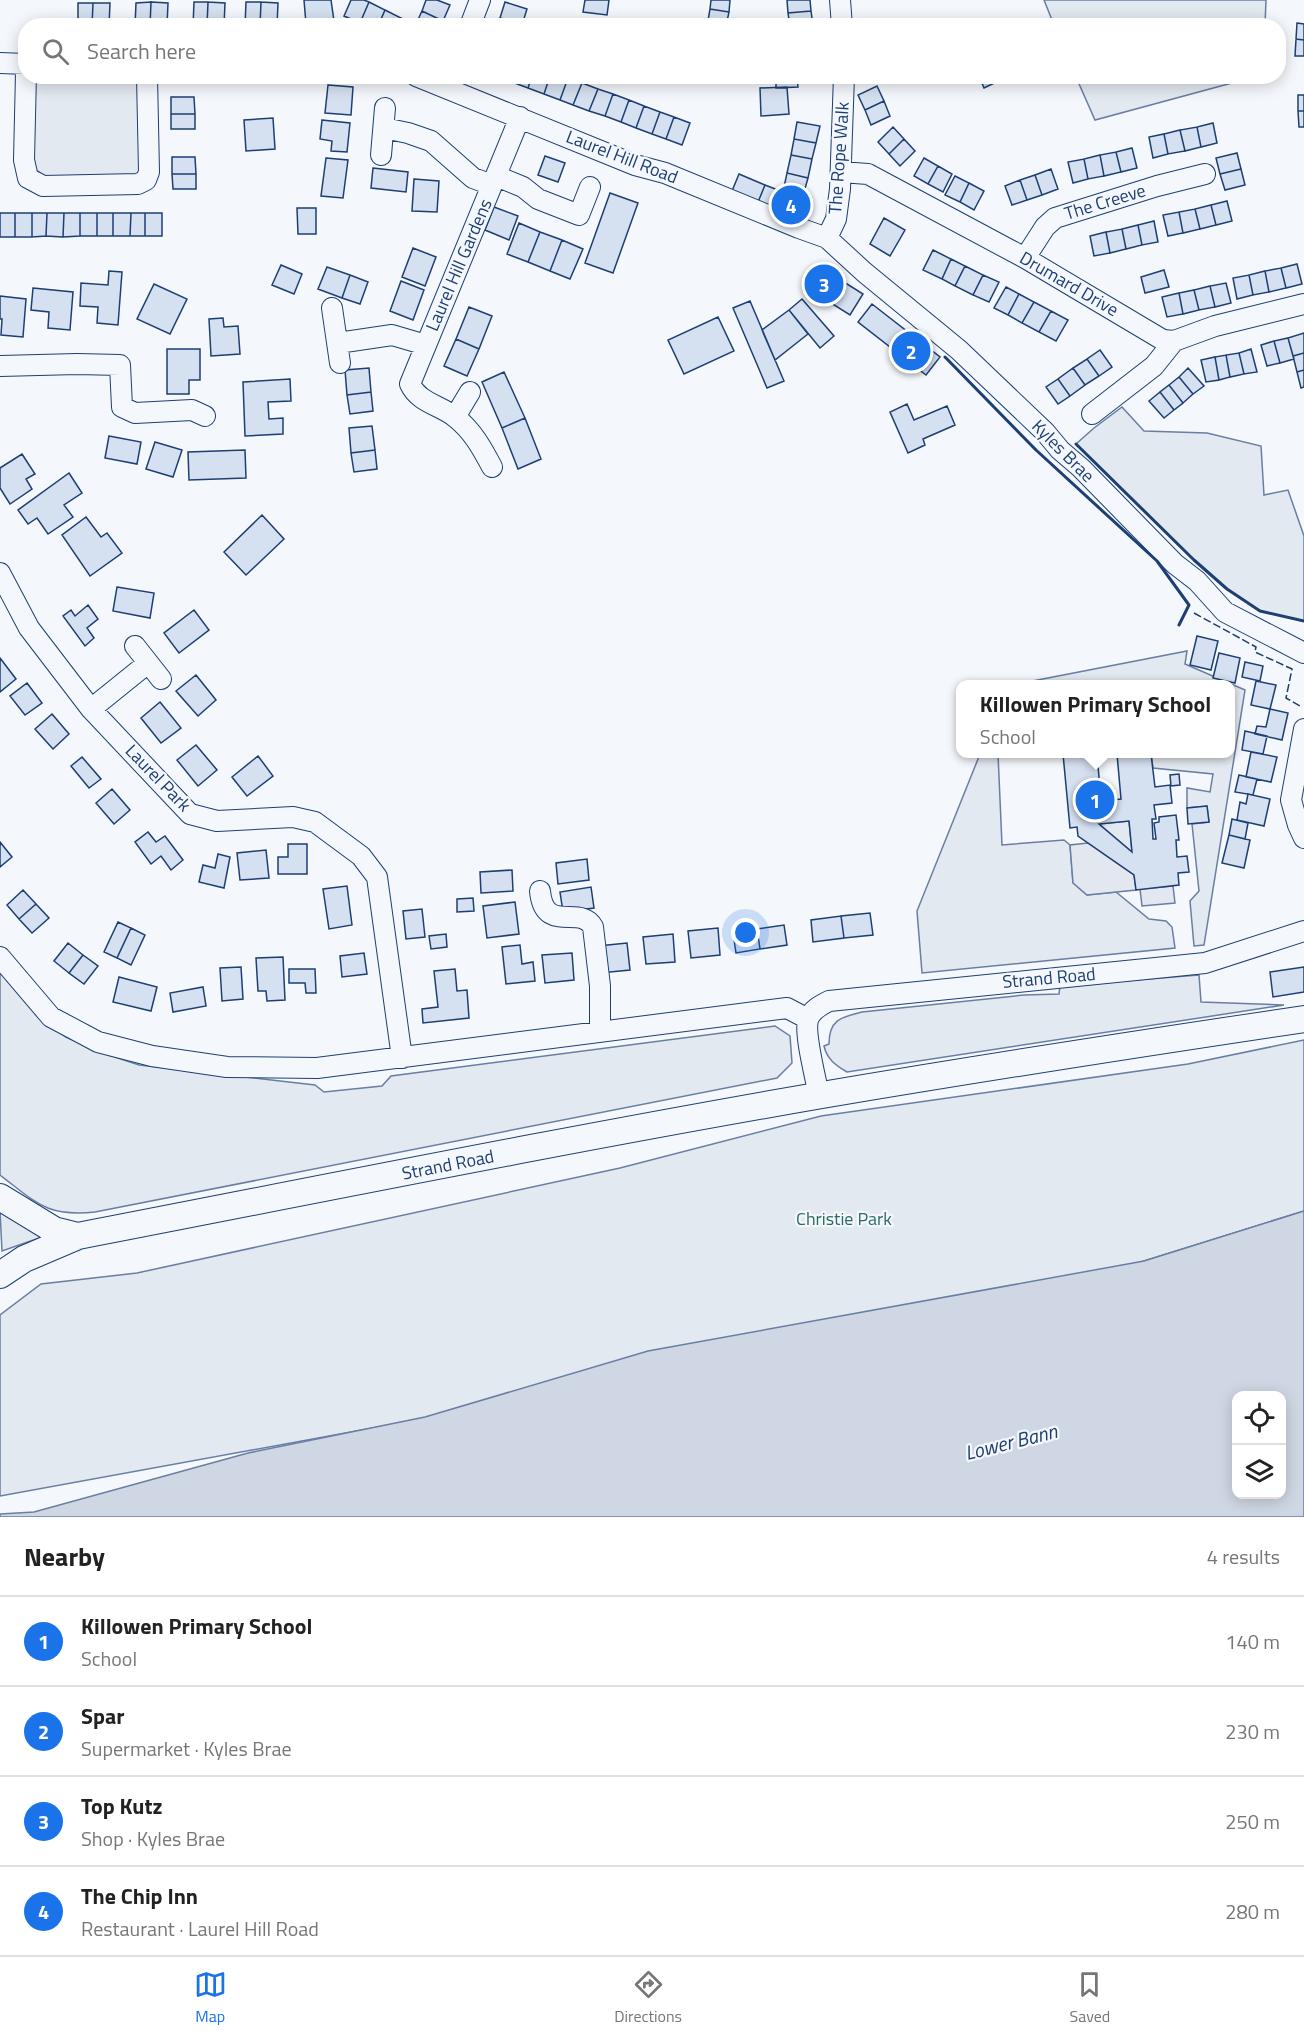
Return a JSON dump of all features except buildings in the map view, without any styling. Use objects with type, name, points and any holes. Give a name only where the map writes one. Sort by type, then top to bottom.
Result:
[{"type":"main road","name":"Strand Road","points":[[0,1275],[24,1259],[78,1236],[819,1096],[1062,1055],[1304,1019]]},
{"type":"main road","name":"Strand Road","points":[[0,1197],[54,1230],[78,1236]]},
{"type":"street","points":[[473,18],[480,0]]},
{"type":"street","points":[[840,0],[841,18]]},
{"type":"street","points":[[0,63],[18,64]]},
{"type":"street","points":[[26,84],[24,160],[28,178],[43,186],[138,184],[146,180],[148,172],[147,84]]},
{"type":"street","name":"Laurel Hill Road","points":[[451,84],[520,117],[635,165],[665,173],[827,238]]},
{"type":"street","name":"The Rope Walk","points":[[827,238],[836,219],[841,172],[844,84]]},
{"type":"street","name":"Laurel Hill Gardens","points":[[492,467],[479,442],[455,417],[415,394],[410,384],[520,117]]},
{"type":"street","name":"Laurel Hill Gardens","points":[[381,155],[384,118],[408,133],[431,141],[473,178],[523,187],[538,199],[579,215],[590,187]]},
{"type":"street","name":"Drumard Drive","points":[[841,172],[868,174],[1025,258],[1163,340],[1174,341]]},
{"type":"street","name":"The Creeve","points":[[1025,258],[1045,226],[1055,218],[1157,186],[1205,174]]},
{"type":"street","name":"Kyles Brae","points":[[827,238],[976,366],[1046,432],[1060,450],[1081,468],[1175,564],[1197,581],[1225,612],[1304,652]]},
{"type":"street","points":[[1092,414],[1154,366],[1174,341],[1215,326],[1304,304]]},
{"type":"street","points":[[332,308],[340,363]]},
{"type":"street","name":"Laurel Hill Gardens","points":[[338,343],[392,336],[426,345]]},
{"type":"street","points":[[0,366],[120,365],[122,407],[135,413],[192,410],[205,416]]},
{"type":"street","points":[[455,417],[470,392]]},
{"type":"street","name":"Laurel Park","points":[[0,573],[29,628],[91,709],[190,814],[217,821],[292,817],[315,822],[361,856],[377,877],[402,1058]]},
{"type":"street","points":[[135,646],[161,679]]},
{"type":"street","points":[[91,709],[148,663]]},
{"type":"street","points":[[1304,729],[1291,801],[1304,838]]},
{"type":"street","points":[[540,891],[541,900],[547,910],[555,916],[585,918],[593,927],[600,986],[600,1032]]},
{"type":"street","name":"Strand Road","points":[[808,1019],[818,1006],[830,1001],[1205,963],[1298,933]]},
{"type":"street","points":[[0,957],[51,1017],[98,1042],[152,1056],[227,1067],[317,1068],[787,1008],[808,1019],[808,1037],[819,1096]]},
{"type":"green space","points":[[1044,0],[1266,0],[1265,18],[1051,18]]},
{"type":"green space","points":[[33,84],[138,84],[143,166],[137,175],[44,176],[34,168],[30,89]]},
{"type":"green space","points":[[1079,84],[1228,84],[1095,120]]},
{"type":"green space","points":[[1122,407],[1144,431],[1207,433],[1261,446],[1264,495],[1288,490],[1304,536],[1304,621],[1260,611],[1227,589],[1194,560],[1076,444]]},
{"type":"green space","points":[[1187,651],[1185,664],[1222,680],[1038,680]]},
{"type":"green space","points":[[1235,686],[1245,690],[1235,752]]},
{"type":"green space","points":[[978,758],[998,758],[1002,845],[1064,840],[1070,845],[1073,883],[1087,895],[1116,892],[1149,919],[1166,921],[1172,927],[1175,948],[922,973],[917,911]]},
{"type":"green space","points":[[1152,758],[1234,758],[1204,945],[1194,946],[1190,901],[1199,891],[1192,824],[1209,822],[1207,806],[1187,808],[1187,788],[1210,792],[1213,774],[1153,768]]},
{"type":"green space","points":[[1129,821],[1132,852],[1099,824]]},
{"type":"green space","points":[[0,968],[48,1024],[66,1037],[103,1053],[139,1065],[315,1085],[324,1092],[382,1086],[391,1076],[775,1026],[790,1036],[792,1063],[777,1078],[95,1212],[65,1212],[43,1206],[0,1175]]},
{"type":"green space","points":[[1199,975],[1201,1002],[1284,1005],[847,1072],[832,1061],[824,1046],[829,1044],[831,1029],[838,1020],[862,1012],[1024,995],[1059,994],[1060,986]]},
{"type":"green space","name":"Christie Park","points":[[1304,1040],[1304,1211],[1144,1261],[213,1517],[0,1517],[58,1510],[411,1421],[0,1496],[0,1315],[41,1284],[137,1273],[620,1168],[821,1116],[1188,1064]]},
{"type":"green space","points":[[0,1211],[45,1236],[2,1251]]},
{"type":"shaded area","points":[[1088,843],[1134,875],[1136,890],[1087,895],[1073,883],[1070,845]]},
{"type":"shaded area","points":[[1173,886],[1175,903],[1142,906],[1140,889]]},
{"type":"water","name":"Lower Bann","points":[[1304,1211],[1304,1517],[0,1517],[0,1514],[34,1512],[248,1453],[425,1417],[648,1351],[1144,1261]]},
{"type":"fence","points":[[1194,613],[1256,647],[1255,652],[1292,669],[1286,698],[1300,706]]},
{"type":"wall","points":[[945,357],[1036,450],[1157,561],[1189,605],[1179,625]]},
{"type":"wall","points":[[1076,444],[1194,560],[1227,589],[1260,611],[1304,621]]},
{"type":"place","name":"The Chip Inn","points":[[791,205]]},
{"type":"place","name":"Top Kutz","points":[[824,284]]},
{"type":"place","name":"Spar","points":[[911,351]]},
{"type":"place","name":"Killowen Primary School","points":[[1095,800]]}]
